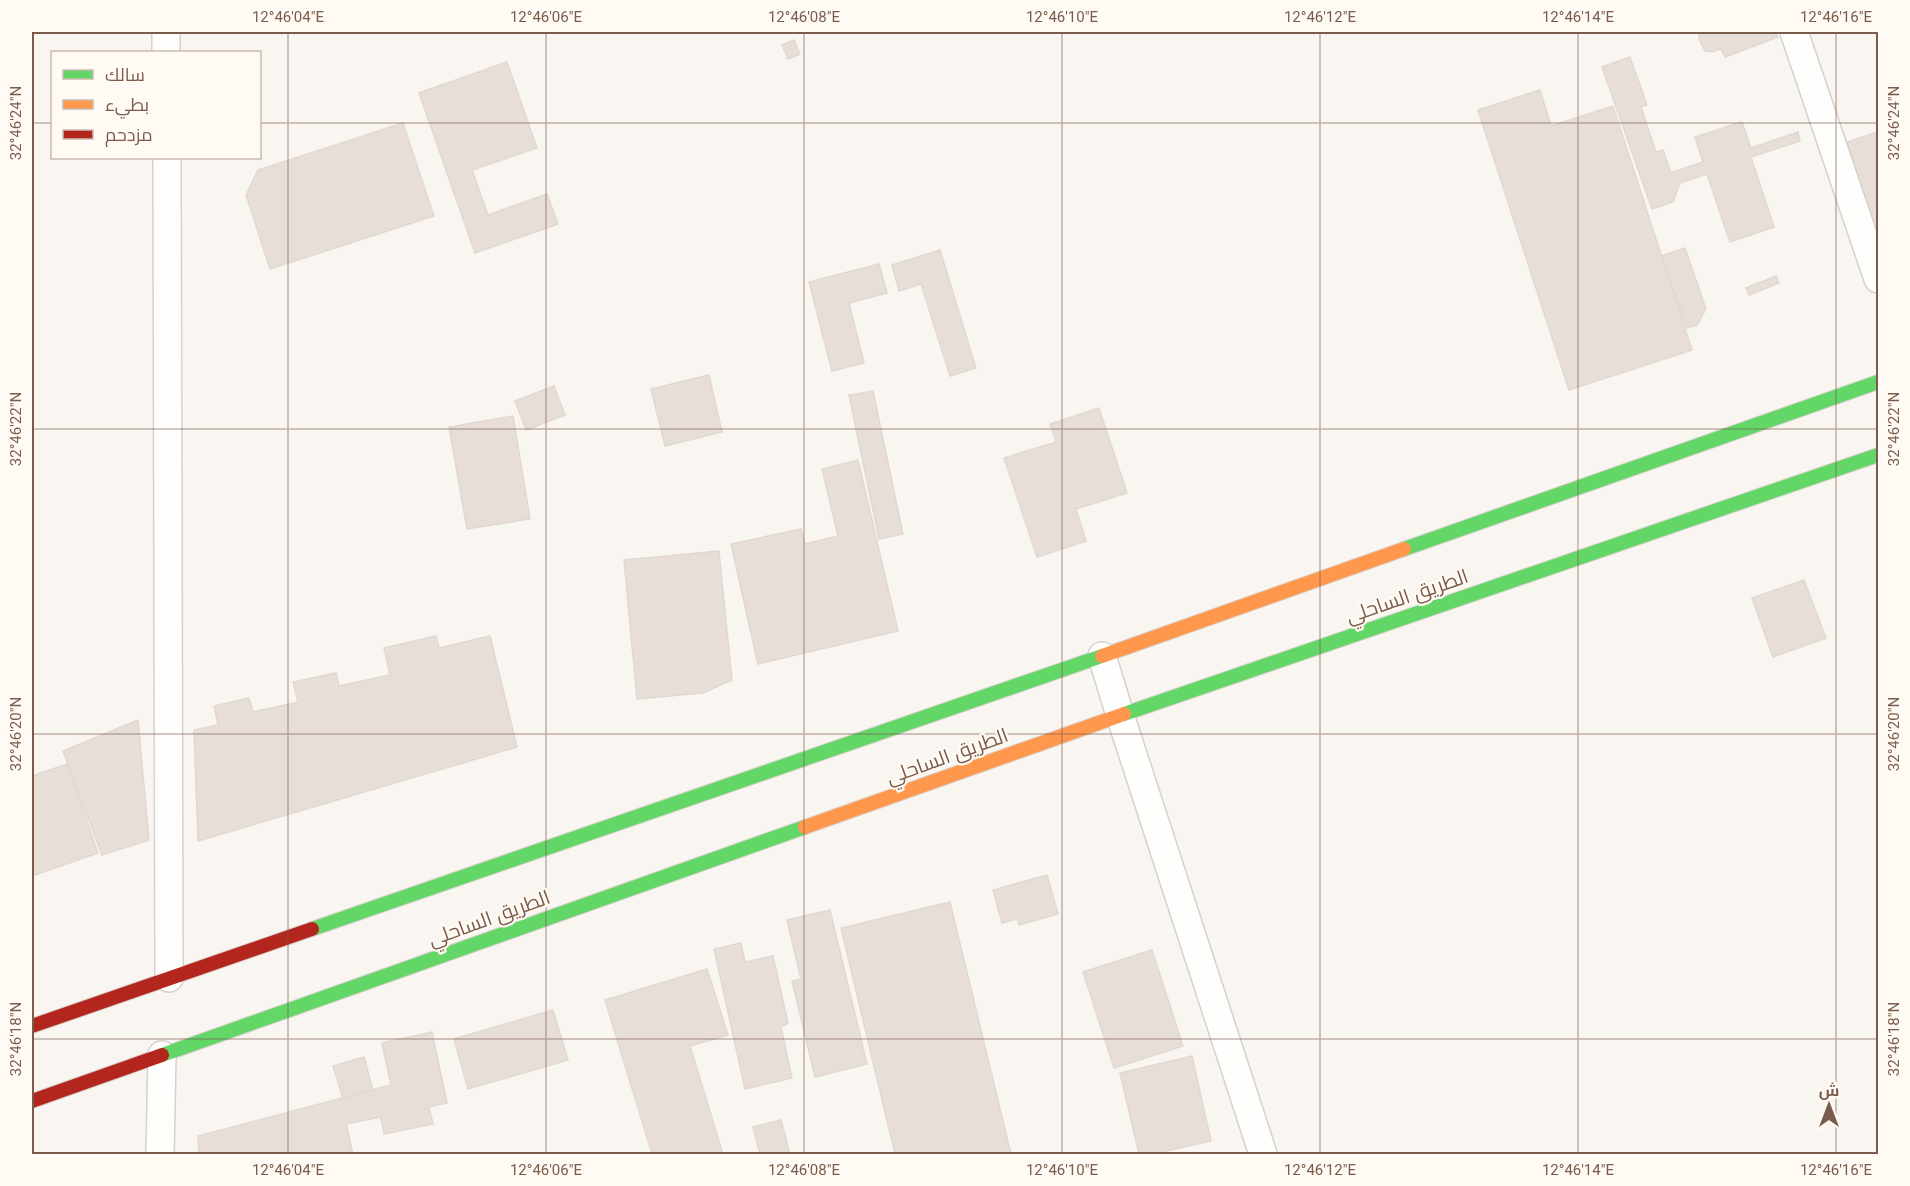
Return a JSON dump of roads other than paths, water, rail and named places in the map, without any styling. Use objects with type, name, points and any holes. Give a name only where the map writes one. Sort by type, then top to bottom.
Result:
[{"type":"highway","points":[[32,1026],[1102,656],[1878,382]]},
{"type":"highway","name":"الطريق الساحلي","points":[[32,1101],[1120,716],[1878,454]]},
{"type":"street","points":[[166,32],[166,51]]},
{"type":"street","points":[[1794,32],[1878,279]]},
{"type":"street","points":[[167,159],[169,978]]},
{"type":"street","points":[[1102,656],[1263,1155]]},
{"type":"street","points":[[160,1155],[162,1054]]}]
